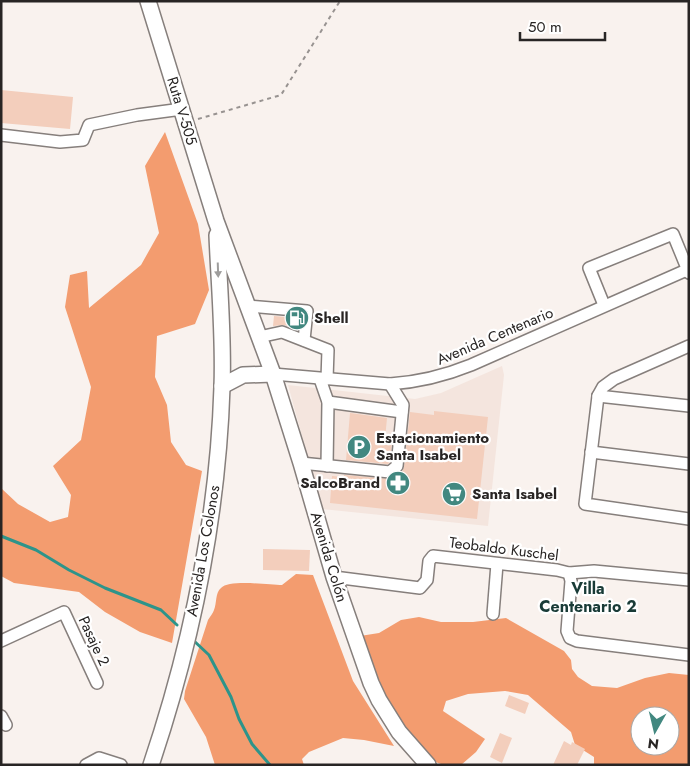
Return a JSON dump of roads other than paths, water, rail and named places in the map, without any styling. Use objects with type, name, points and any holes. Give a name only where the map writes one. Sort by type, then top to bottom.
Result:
[{"type":"main road","name":"Ruta V-505","points":[[148,1],[216,221]]},
{"type":"main road","name":"Avenida Colón","points":[[216,221],[273,374],[334,577],[371,683],[399,732],[428,765]]},
{"type":"main road","name":"Avenida Los Colonos","points":[[151,765],[180,671],[200,577],[215,482],[222,386],[216,221]]},
{"type":"main road","points":[[222,386],[243,375],[273,374]]},
{"type":"street","points":[[1,135],[60,142],[83,140],[89,125],[137,115],[183,116]]},
{"type":"street","points":[[604,305],[589,268],[673,234],[688,271]]},
{"type":"street","name":"Avenida Centenario","points":[[273,374],[390,384],[424,380],[456,371],[604,305],[688,271]]},
{"type":"street","points":[[248,306],[307,311],[304,340]]},
{"type":"street","points":[[259,337],[282,332],[328,350],[323,379],[328,402],[327,466]]},
{"type":"street","points":[[689,346],[614,379],[603,387],[598,396],[585,504],[689,519]]},
{"type":"street","points":[[301,464],[390,472],[397,466],[403,405],[390,384]]},
{"type":"street","points":[[598,396],[689,406]]},
{"type":"street","points":[[328,402],[402,412]]},
{"type":"street","points":[[591,452],[689,464]]},
{"type":"street","name":"Teobaldo Kuschel","points":[[334,577],[420,588],[427,580],[429,561],[433,556],[557,570],[569,574],[571,581],[567,631],[570,638],[583,642],[689,655]]},
{"type":"street","points":[[493,614],[497,564]]},
{"type":"street","points":[[569,574],[594,571],[689,580]]},
{"type":"street","name":"Pasaje 2","points":[[1,641],[64,612],[97,684]]},
{"type":"street","points":[[86,765],[99,758],[121,765]]},
{"type":"waterway","points":[[1,536],[36,550],[69,570],[105,588],[161,610],[177,625]]},
{"type":"waterway","points":[[193,640],[209,655],[231,697],[239,719],[252,744],[270,765]]},
{"type":"place","name":"Shell","points":[[297,318]]},
{"type":"place","name":"Estacionamiento Santa Isabel","points":[[359,447]]},
{"type":"place","name":"SalcoBrand","points":[[398,483]]},
{"type":"place","name":"Santa Isabel","points":[[454,494]]},
{"type":"district","name":"Villa Centenario 2","points":[[588,597]]}]
